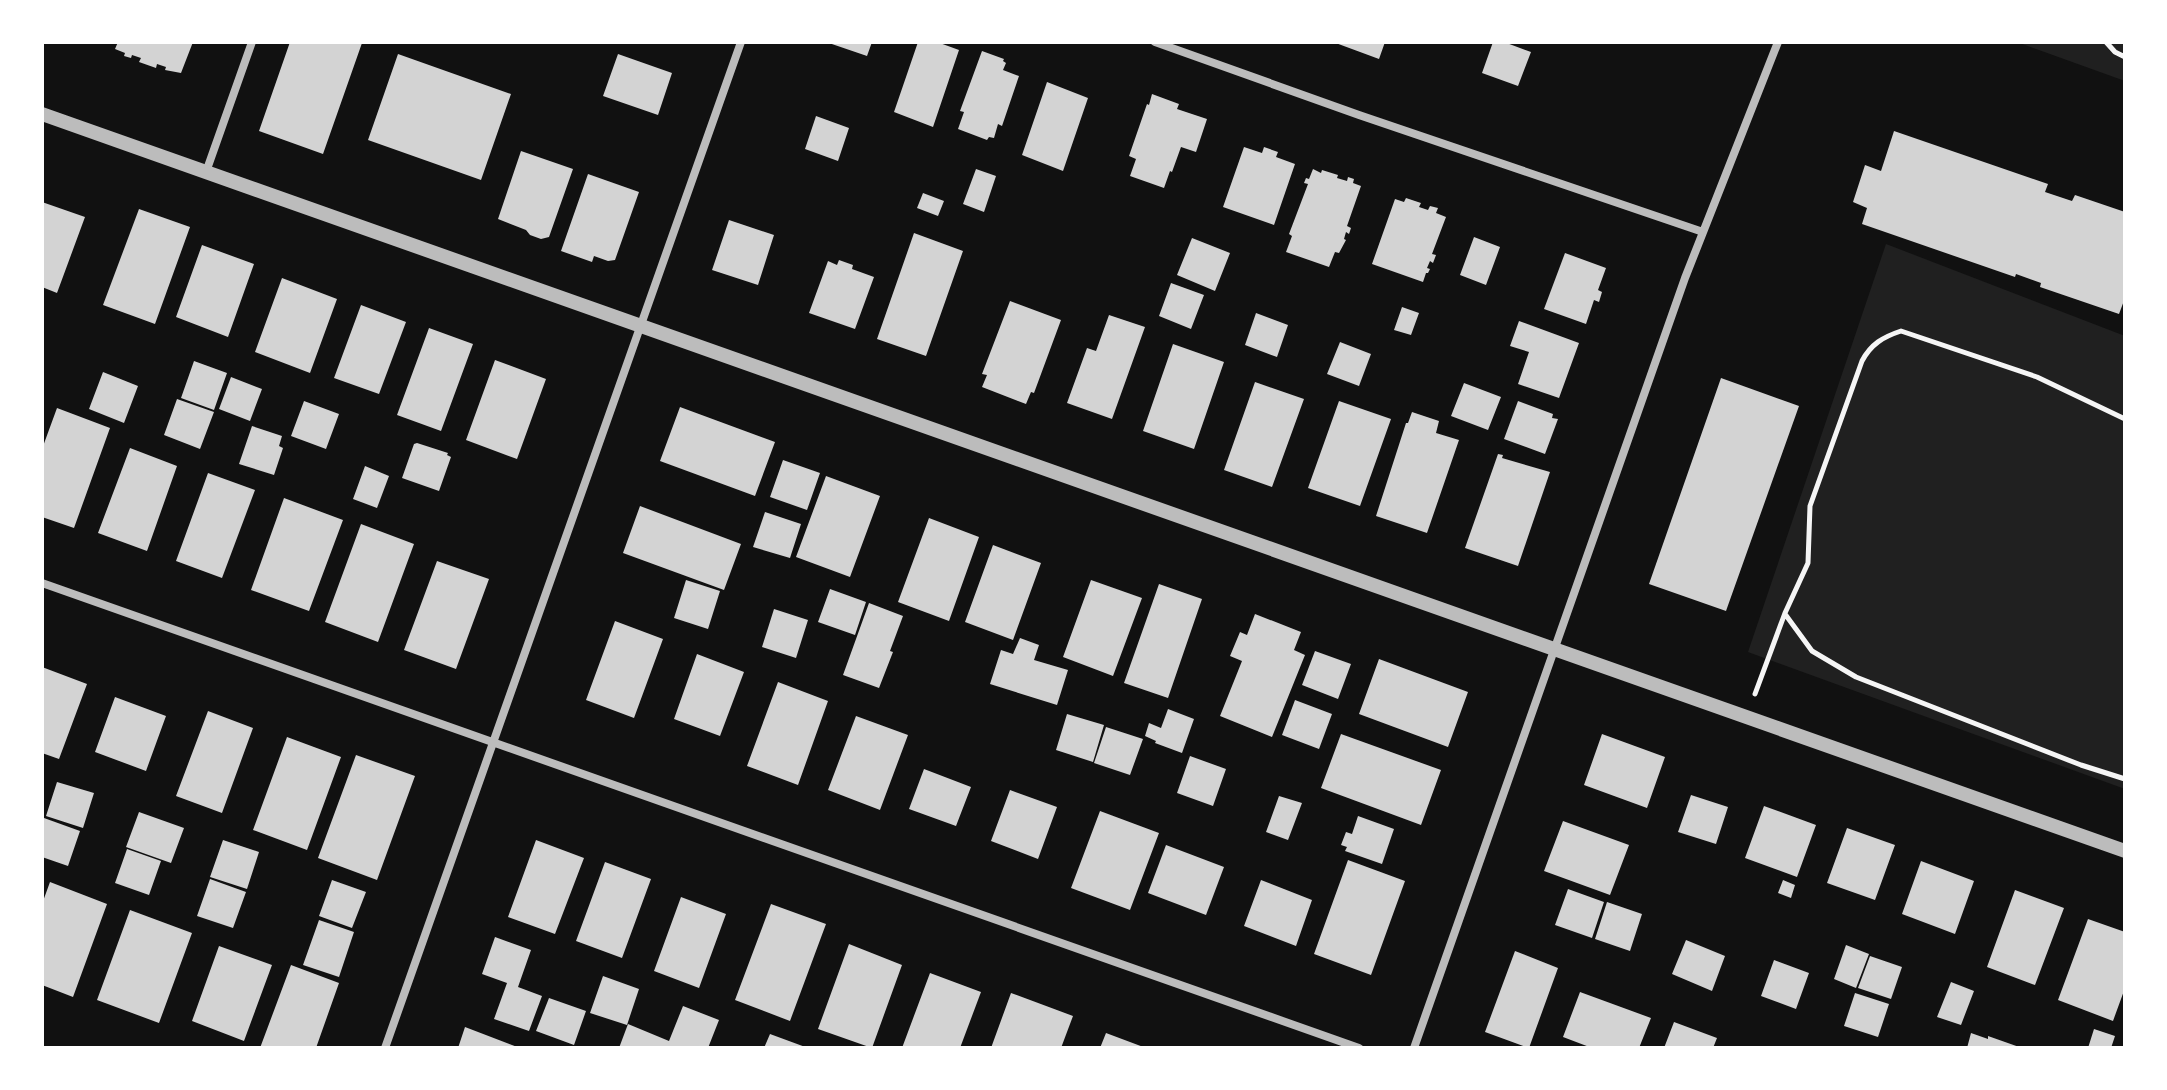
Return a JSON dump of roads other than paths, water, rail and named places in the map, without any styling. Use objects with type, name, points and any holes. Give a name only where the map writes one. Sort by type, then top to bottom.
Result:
[{"type":"street","points":[[206,172],[252,42]]},
{"type":"street","points":[[385,1048],[741,42]]},
{"type":"street","points":[[1155,42],[1703,232]]},
{"type":"street","points":[[1414,1048],[1685,278],[1778,42]]},
{"type":"street","points":[[42,114],[2125,851]]},
{"type":"street","points":[[42,583],[1359,1048]]}]
